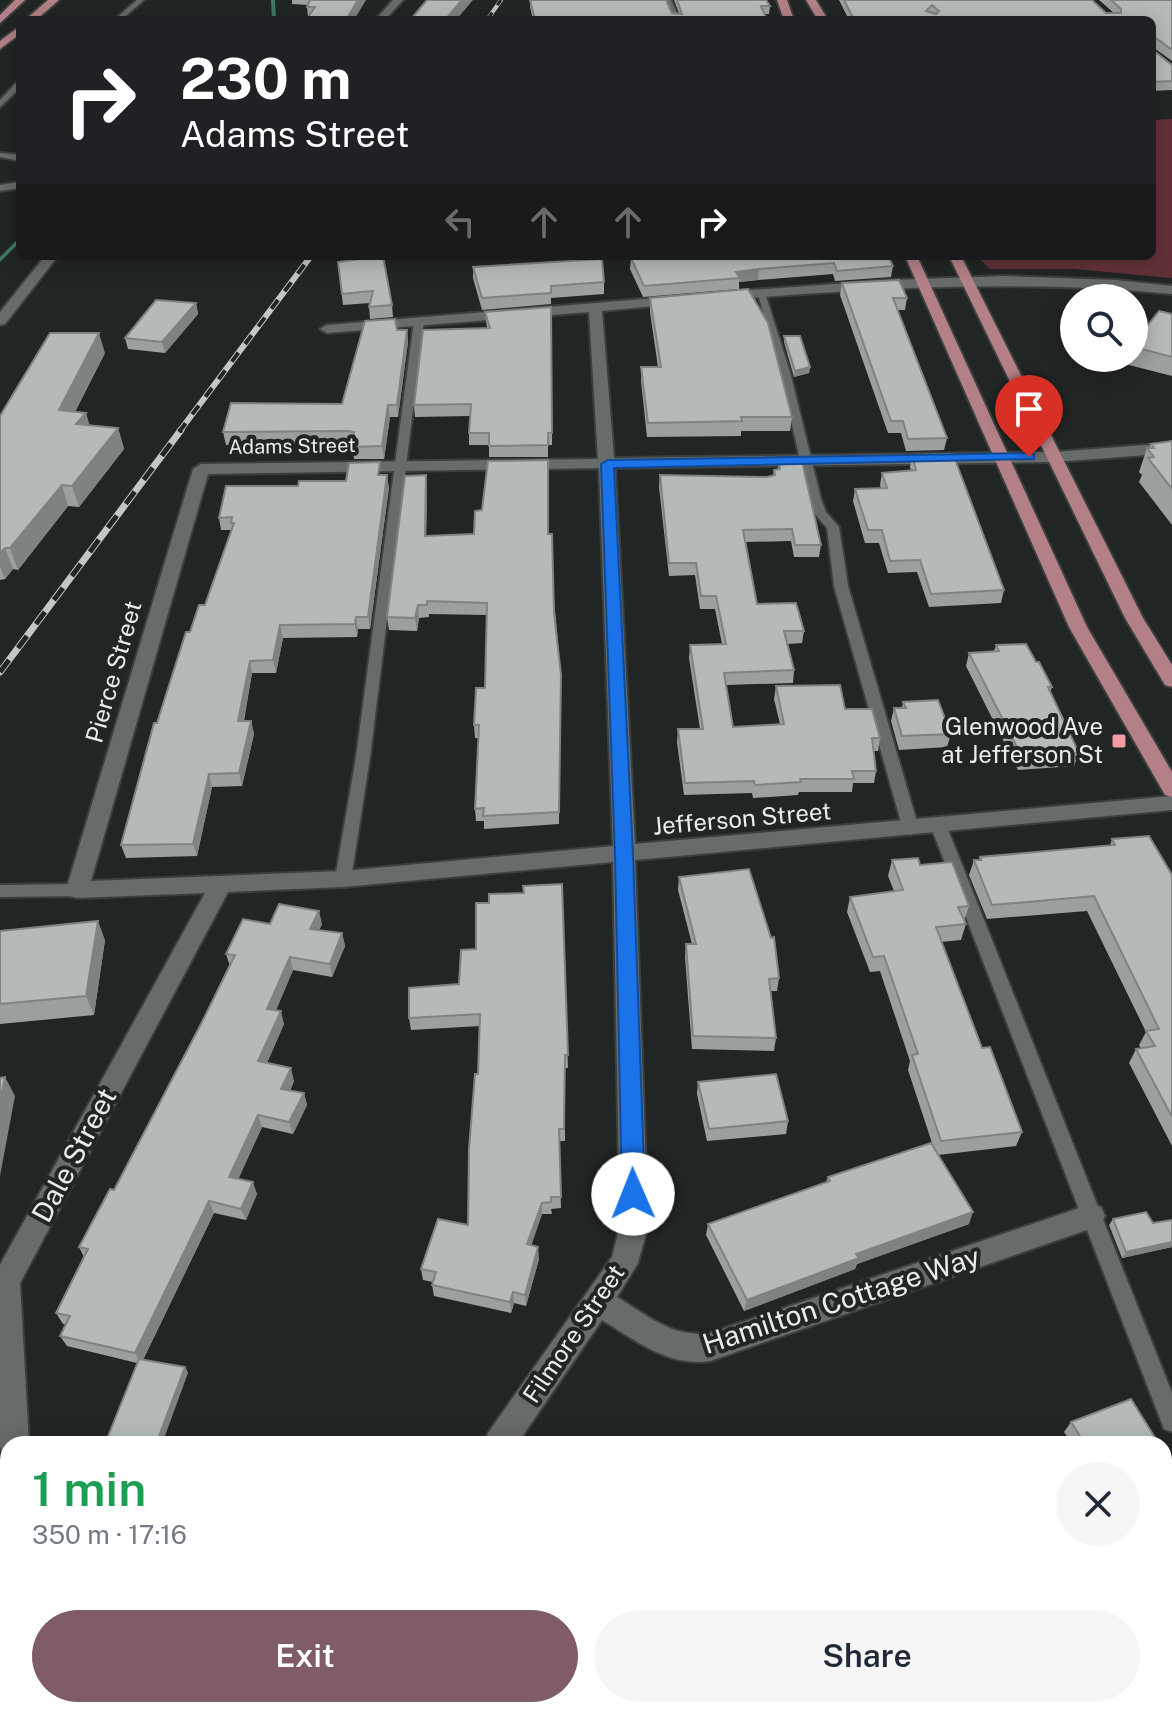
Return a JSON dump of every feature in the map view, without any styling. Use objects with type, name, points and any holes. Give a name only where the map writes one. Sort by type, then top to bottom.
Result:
[{"type":"main road","points":[[0,20],[20,0]]},
{"type":"main road","points":[[35,16],[54,0]]},
{"type":"main road","points":[[0,46],[16,32]]},
{"type":"main road","points":[[913,260],[1078,627],[1172,790]]},
{"type":"main road","points":[[957,260],[1134,618],[1172,681]]},
{"type":"street","points":[[384,16],[398,0]]},
{"type":"street","points":[[0,321],[49,260]]},
{"type":"street","points":[[713,297],[969,280],[1090,281],[1172,290]]},
{"type":"street","points":[[327,329],[697,298]]},
{"type":"street","name":"Filmore Street","points":[[505,1436],[624,1263],[634,1226],[624,855],[608,464],[595,306]]},
{"type":"street","name":"Adams Street","points":[[201,469],[1055,457],[1172,448]]},
{"type":"street","name":"Pierce Street","points":[[77,890],[201,469]]},
{"type":"street","name":"Jefferson Street","points":[[77,890],[343,879],[939,827],[1172,803]]},
{"type":"street","name":"Dale Street","points":[[14,1436],[6,1282],[220,886]]},
{"type":"street","name":"Hamilton Cottage Way","points":[[598,1302],[667,1343],[689,1350],[710,1347],[1091,1216]]},
{"type":"lane","points":[[122,16],[141,0]]},
{"type":"lane","points":[[0,105],[16,88]]},
{"type":"lane","points":[[760,293],[785,372],[815,499],[820,513],[833,527],[841,586],[911,829]]},
{"type":"lane","points":[[343,879],[363,757],[419,321]]},
{"type":"lane","points":[[939,827],[1172,1421]]},
{"type":"lane","points":[[0,891],[77,890]]},
{"type":"shaded area","points":[[1172,119],[1172,278],[1074,269],[990,269],[981,260],[1156,260],[1156,120]]},
{"type":"building","points":[[310,0],[358,0],[348,16],[309,16],[315,7],[307,7]]},
{"type":"building","points":[[427,0],[462,0],[448,16],[413,16]]},
{"type":"building","points":[[530,0],[666,0],[672,13],[682,14],[677,0],[766,0],[770,6],[761,6],[765,16],[534,16]]},
{"type":"building","points":[[844,0],[1092,0],[1106,13],[1121,13],[1121,9],[1111,0],[1172,0],[1172,50],[1156,38],[1156,16],[852,16]],"holes":[[[932,5],[939,11],[936,14],[926,11]]]},
{"type":"building","points":[[1156,52],[1172,65],[1172,81],[1156,82]]},
{"type":"building","points":[[384,260],[392,305],[369,307],[373,291],[342,294],[338,262]]},
{"type":"building","points":[[602,260],[604,282],[551,286],[551,293],[482,298],[473,267]]},
{"type":"building","points":[[632,260],[890,260],[893,266],[837,271],[834,263],[759,269],[736,272],[740,278],[644,286]]},
{"type":"building","points":[[899,280],[907,298],[893,298],[947,438],[908,439],[903,421],[891,421],[842,283]]},
{"type":"building","points":[[748,289],[768,323],[792,417],[648,423],[641,367],[661,367],[650,298]]},
{"type":"building","points":[[156,300],[196,303],[162,342],[125,338]]},
{"type":"building","points":[[551,307],[552,433],[548,433],[548,445],[489,446],[489,433],[469,433],[471,404],[414,405],[423,330],[490,328],[485,312]]},
{"type":"building","points":[[1159,311],[1172,314],[1172,357],[1148,351],[1148,325]]},
{"type":"building","points":[[395,319],[397,330],[407,330],[397,405],[388,405],[382,446],[352,447],[354,432],[348,431],[223,432],[231,403],[342,404],[365,321]]},
{"type":"building","points":[[50,333],[99,333],[59,410],[86,413],[76,424],[118,428],[72,486],[62,485],[10,548],[0,553],[0,416]]},
{"type":"building","points":[[784,336],[800,336],[810,367],[795,371]]},
{"type":"building","points":[[1172,441],[1172,489],[1148,458],[1154,457],[1147,448],[1154,448],[1151,444]]},
{"type":"building","points":[[953,454],[1004,590],[931,594],[920,560],[890,561],[882,530],[868,530],[855,489],[887,488],[882,473],[916,470],[912,455]]},
{"type":"building","points":[[801,457],[821,545],[795,545],[792,529],[743,530],[757,604],[796,603],[804,631],[784,631],[794,670],[724,673],[733,727],[784,724],[776,686],[840,685],[845,709],[872,709],[880,738],[872,738],[876,771],[852,771],[854,779],[800,779],[801,782],[755,785],[754,781],[685,783],[678,729],[703,729],[690,645],[726,644],[716,596],[701,596],[696,563],[669,563],[660,475],[767,477],[775,475],[774,470],[780,469],[779,462]]},
{"type":"building","points":[[548,460],[548,534],[552,534],[554,613],[561,675],[559,812],[483,816],[484,808],[475,809],[479,725],[474,725],[476,688],[485,688],[487,603],[427,601],[427,605],[418,605],[415,618],[387,617],[405,476],[426,475],[425,536],[474,534],[475,511],[482,510],[488,461]]},
{"type":"building","points":[[380,462],[378,475],[387,475],[368,617],[356,617],[355,624],[280,625],[273,660],[250,661],[238,721],[251,721],[239,773],[209,774],[193,844],[121,845],[154,723],[157,723],[186,632],[190,632],[199,605],[205,605],[234,523],[231,523],[232,517],[219,518],[226,486],[298,486],[299,481],[346,481],[349,463]]},
{"type":"building","points":[[1026,644],[1052,687],[1048,687],[1079,753],[1022,757],[969,653],[999,651],[996,645]]},
{"type":"building","points":[[938,700],[951,734],[902,736],[894,708],[906,708],[903,702]]},
{"type":"building","points":[[1149,836],[1172,875],[1172,1117],[1136,1049],[1155,1046],[1146,1031],[1159,1029],[1094,896],[992,905],[974,860],[1115,845],[1112,839]]},
{"type":"building","points":[[918,858],[920,865],[952,862],[969,906],[958,907],[966,924],[936,927],[982,1048],[990,1047],[1022,1132],[941,1141],[912,1055],[918,1054],[884,956],[873,957],[850,897],[903,890],[892,860]]},
{"type":"building","points":[[749,869],[771,938],[774,937],[779,978],[769,979],[776,1038],[693,1036],[686,944],[696,944],[679,877]]},
{"type":"building","points":[[562,884],[568,1055],[565,1055],[564,1129],[559,1129],[561,1197],[551,1197],[551,1202],[542,1203],[527,1244],[538,1247],[525,1295],[513,1292],[510,1302],[432,1285],[436,1272],[421,1269],[438,1219],[468,1225],[469,1149],[475,1074],[478,1074],[480,1014],[409,1018],[409,988],[459,984],[461,950],[476,949],[476,903],[489,903],[489,894],[524,893],[523,886]]},
{"type":"building","points":[[279,904],[319,911],[310,929],[342,933],[330,964],[290,957],[267,1009],[281,1011],[258,1061],[291,1068],[281,1089],[304,1093],[289,1122],[258,1115],[229,1177],[253,1182],[241,1209],[209,1201],[135,1353],[60,1336],[70,1316],[56,1313],[88,1249],[79,1247],[110,1189],[114,1190],[201,1024],[235,955],[226,954],[243,919],[270,924]]},
{"type":"building","points":[[98,921],[86,996],[0,1004],[0,931]]},
{"type":"building","points":[[776,1074],[788,1121],[709,1129],[698,1082]]},
{"type":"building","points":[[5,1077],[0,1102],[0,1078]]},
{"type":"building","points":[[931,1143],[973,1212],[856,1254],[859,1258],[747,1300],[708,1224],[830,1181],[828,1177]]},
{"type":"building","points":[[1146,1212],[1153,1223],[1172,1220],[1172,1242],[1126,1252],[1113,1219]]},
{"type":"building","points":[[139,1359],[185,1367],[159,1436],[108,1436]]},
{"type":"building","points":[[1131,1399],[1154,1436],[1080,1436],[1071,1422]]},
{"type":"waterway","points":[[273,0],[274,16]]},
{"type":"waterway","points":[[0,260],[16,243]]},
{"type":"railway","points":[[490,16],[501,0]]},
{"type":"railway","points":[[179,432],[308,260]]},
{"type":"railway","points":[[0,672],[181,430]]},
{"type":"place","name":"Glenwood Ave at Jefferson St","points":[[1119,741]]},
{"type":"route","points":[[633,1194],[624,855],[608,464],[1029,457]]}]
